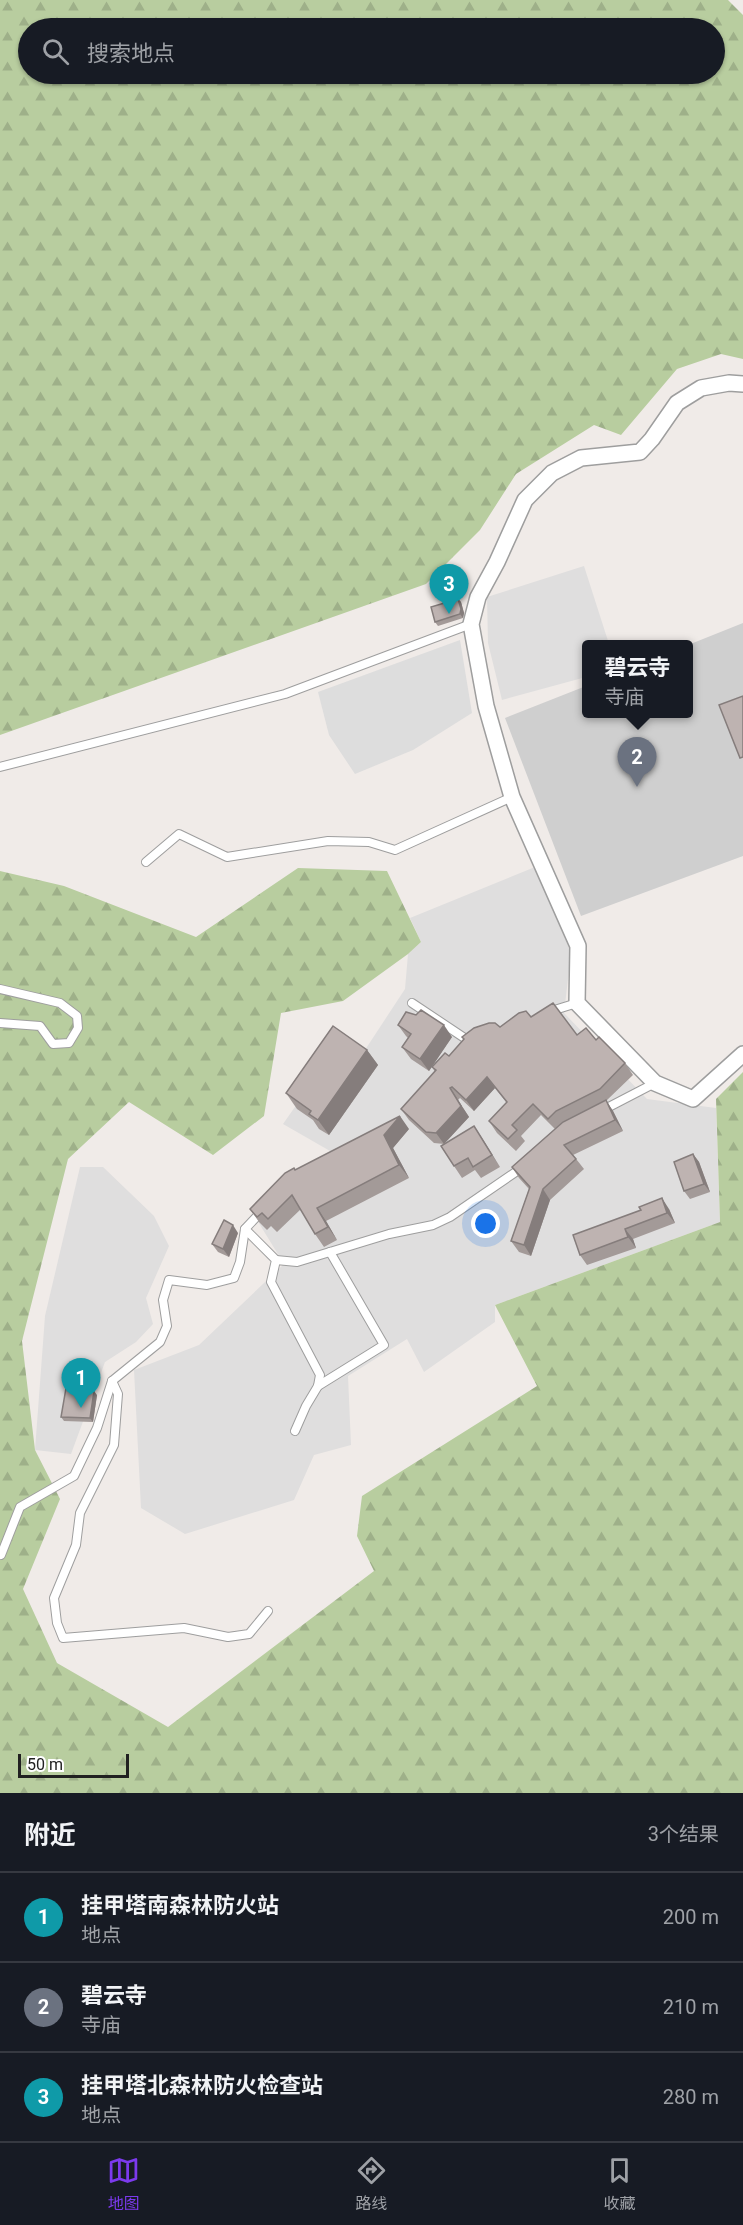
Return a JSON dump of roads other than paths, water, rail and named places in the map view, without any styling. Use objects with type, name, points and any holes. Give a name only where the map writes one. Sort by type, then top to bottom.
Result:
[{"type":"street","points":[[743,384],[729,383],[701,388],[678,403],[640,452],[580,458],[552,473],[525,500],[497,562],[478,597],[471,624],[486,706],[512,797],[578,946],[577,1003],[655,1083],[693,1099],[743,1054]]},
{"type":"lane","points":[[0,767],[285,694],[471,624]]},
{"type":"lane","points":[[146,862],[179,834],[227,857],[328,841],[369,842],[395,850],[512,797]]},
{"type":"lane","points":[[0,989],[60,1003],[77,1016],[78,1028],[69,1044],[53,1044],[40,1026],[0,1023]]},
{"type":"lane","points":[[537,1015],[577,1003]]},
{"type":"lane","points":[[412,1004],[466,1040]]},
{"type":"lane","points":[[459,1048],[466,1040],[477,1036]]},
{"type":"lane","points":[[596,1113],[655,1083]]},
{"type":"lane","points":[[245,1228],[276,1260],[297,1262],[389,1234],[433,1225],[465,1207],[528,1163]]},
{"type":"lane","points":[[0,1553],[1,1555],[20,1507],[74,1476],[98,1428],[112,1381],[160,1342],[167,1326],[163,1299],[170,1280],[207,1285],[234,1278],[240,1262],[245,1228],[267,1205]]},
{"type":"lane","points":[[318,1386],[384,1345],[330,1252]]},
{"type":"lane","points":[[276,1260],[271,1282],[320,1375],[318,1386],[306,1406],[296,1431]]},
{"type":"lane","points":[[112,1381],[118,1394],[114,1445],[80,1514],[76,1545],[54,1598],[57,1623],[63,1638],[184,1628],[228,1637],[249,1634],[268,1611]]},
{"type":"place","name":"挂甲塔北森林防火检查站","points":[[449,614]]},
{"type":"place","name":"碧云寺","points":[[637,787]]},
{"type":"place","name":"挂甲塔南森林防火站","points":[[81,1408]]}]
